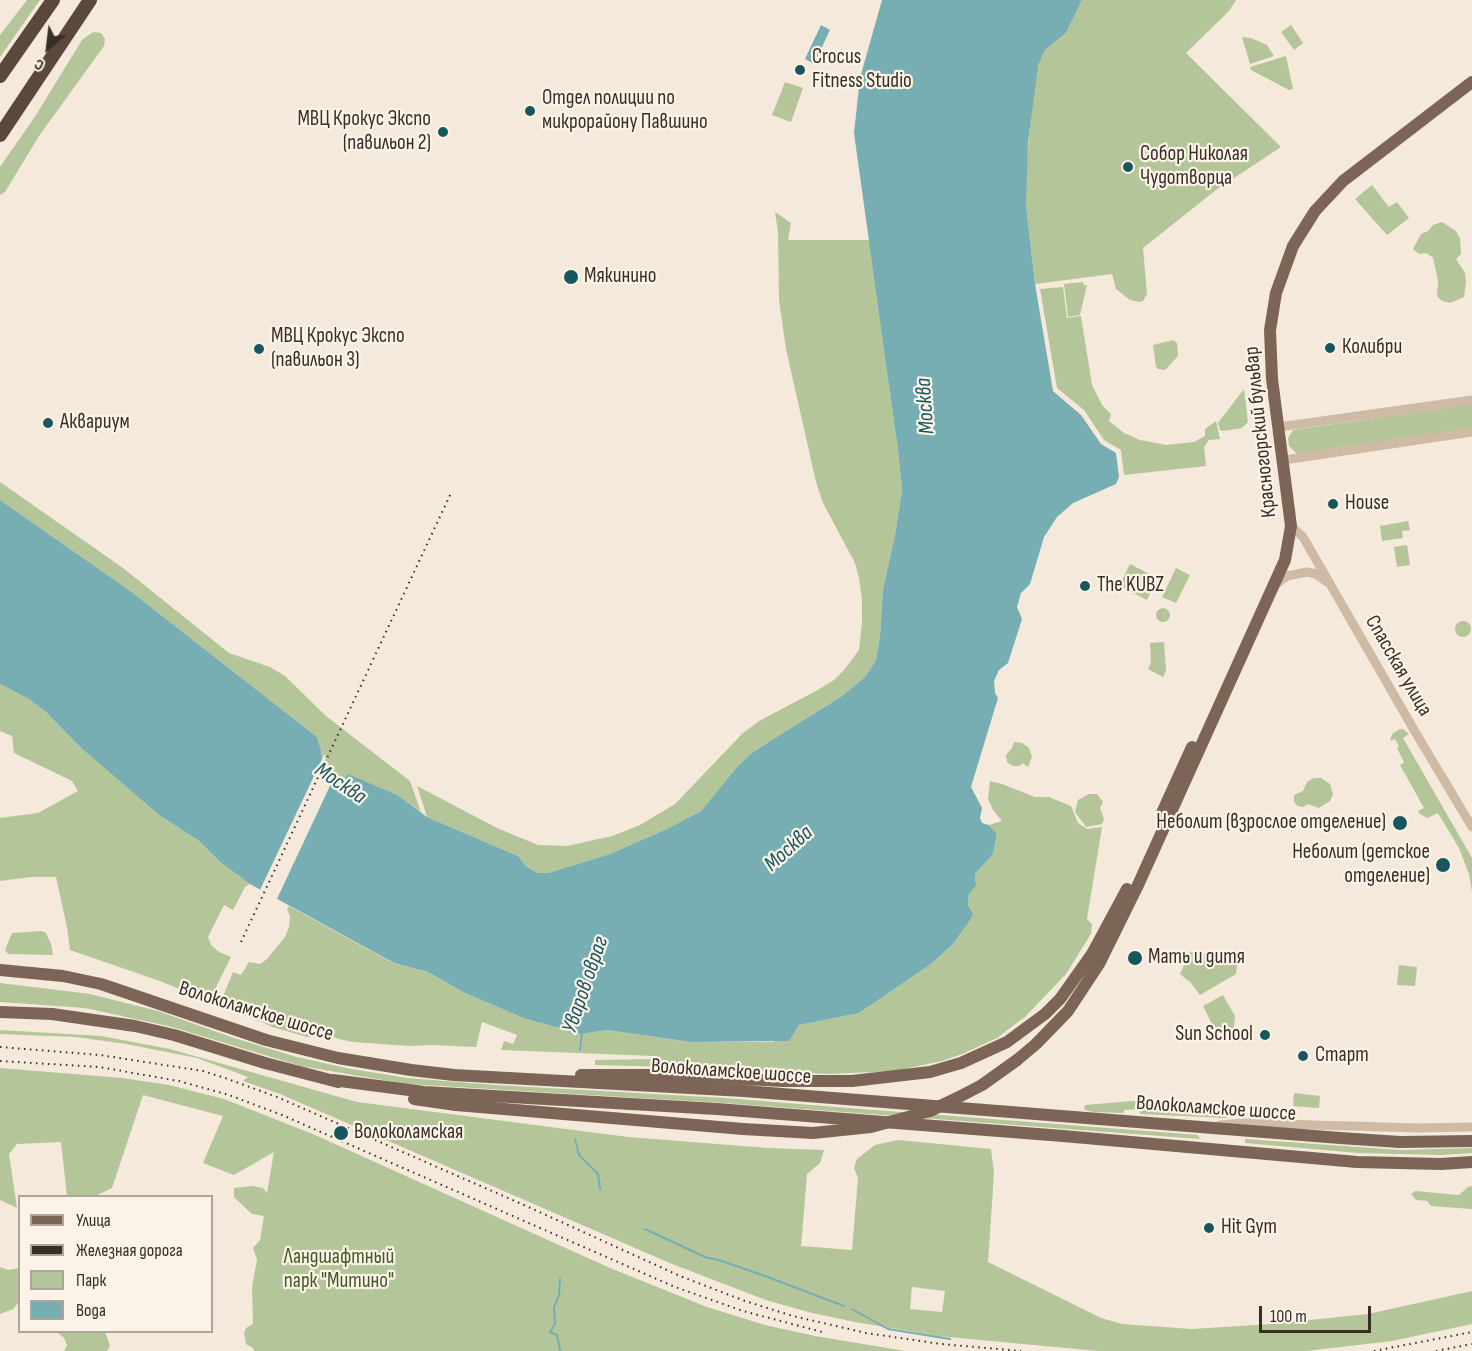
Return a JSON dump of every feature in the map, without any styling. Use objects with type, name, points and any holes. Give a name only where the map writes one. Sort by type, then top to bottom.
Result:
[{"type":"highway","points":[[0,76],[53,0]]},
{"type":"highway","points":[[0,135],[90,0]]},
{"type":"main road","name":"Красногорский бульвар","points":[[1053,1028],[1082,992],[1099,964],[1141,879],[1285,560],[1291,531],[1284,460],[1272,379],[1270,330],[1276,293],[1283,271],[1299,236],[1315,211],[1343,181],[1472,82]]},
{"type":"main road","name":"Красногорский бульвар","points":[[538,1080],[570,1075],[661,1075],[852,1082],[951,1066],[987,1053],[1007,1042],[1045,1014],[1077,978],[1110,924],[1291,531]]},
{"type":"main road","name":"Волоколамское шоссе","points":[[0,970],[63,976],[101,984],[266,1040],[338,1058],[411,1070],[538,1080],[744,1091],[1400,1142],[1472,1141]]},
{"type":"main road","name":"Волоколамское шоссе","points":[[0,1012],[52,1014],[135,1026],[390,1095],[456,1105],[803,1133],[871,1128],[920,1114],[957,1098],[990,1079],[1017,1060],[1053,1028]]},
{"type":"main road","name":"Волоколамское шоссе","points":[[333,1080],[424,1092],[717,1109],[1357,1162],[1441,1164],[1472,1162]]},
{"type":"street","points":[[1279,427],[1472,400]]},
{"type":"street","points":[[1284,460],[1472,432]]},
{"type":"street","name":"Спасская улица","points":[[1291,531],[1304,537],[1472,827]]},
{"type":"street","points":[[1275,585],[1287,576],[1307,573],[1316,574],[1329,583]]},
{"type":"street","points":[[1202,1128],[1232,1123],[1419,1128],[1472,1127]]},
{"type":"green space","points":[[27,0],[40,0],[0,57],[0,35]]},
{"type":"green space","points":[[1082,0],[1236,0],[1229,11],[1186,53],[1281,147],[1216,190],[1143,248],[1147,294],[1143,301],[1139,302],[1130,300],[1116,289],[1112,274],[1035,284],[1026,205],[1026,169],[1034,82],[1045,50],[1066,33]]},
{"type":"green space","points":[[1291,25],[1303,43],[1294,50],[1281,32]]},
{"type":"green space","points":[[93,32],[101,33],[105,39],[104,46],[39,136],[5,192],[0,195],[0,167],[36,115],[82,40]]},
{"type":"green space","points":[[1242,37],[1267,45],[1274,56],[1250,64]]},
{"type":"green space","points":[[1286,56],[1293,89],[1289,90],[1251,70],[1250,67]]},
{"type":"green space","points":[[785,82],[803,88],[791,122],[772,115]]},
{"type":"green space","points":[[1372,185],[1389,207],[1397,202],[1409,218],[1387,235],[1355,199]]},
{"type":"green space","points":[[775,212],[791,223],[788,240],[870,240],[902,490],[883,589],[876,660],[865,677],[842,696],[753,752],[737,767],[701,811],[610,854],[548,873],[537,873],[526,866],[518,856],[427,817],[417,786],[497,828],[538,845],[567,846],[612,836],[640,825],[675,804],[743,733],[759,721],[834,680],[859,650],[862,599],[859,578],[855,563],[823,503],[816,482],[786,349],[779,300],[778,231]]},
{"type":"green space","points":[[1442,222],[1456,231],[1460,238],[1461,254],[1456,259],[1465,273],[1466,282],[1464,297],[1450,303],[1442,301],[1437,296],[1438,281],[1433,258],[1427,253],[1419,254],[1413,249],[1421,234],[1433,225]]},
{"type":"green space","points":[[1083,282],[1087,285],[1080,315],[1068,317],[1064,284]]},
{"type":"green space","points":[[1063,287],[1067,318],[1081,316],[1092,385],[1102,405],[1111,414],[1109,421],[1124,433],[1140,440],[1166,445],[1194,442],[1205,436],[1205,429],[1216,421],[1220,439],[1209,440],[1204,447],[1206,466],[1124,475],[1121,450],[1104,440],[1084,410],[1057,388],[1040,289]]},
{"type":"green space","points":[[1173,340],[1177,343],[1178,356],[1165,370],[1158,369],[1153,345]]},
{"type":"green space","points":[[1244,389],[1248,422],[1242,428],[1220,430],[1218,423]]},
{"type":"green space","points":[[1472,404],[1472,429],[1297,454],[1289,446],[1288,438],[1293,430]]},
{"type":"green space","points":[[0,482],[123,568],[229,653],[270,667],[285,676],[326,716],[410,781],[421,812],[399,796],[343,780],[323,769],[317,737],[129,590],[0,500]]},
{"type":"green space","points":[[1408,521],[1410,530],[1402,531],[1403,538],[1382,541],[1380,526]]},
{"type":"green space","points":[[1407,545],[1410,565],[1397,567],[1394,547]]},
{"type":"green space","points":[[1130,564],[1157,578],[1147,600],[1119,586]]},
{"type":"green space","points":[[1176,568],[1190,575],[1176,603],[1162,597]]},
{"type":"green space","points":[[1163,608],[1168,610],[1170,615],[1168,620],[1163,622],[1158,620],[1156,615],[1158,610]]},
{"type":"green space","points":[[1463,621],[1471,629],[1463,637],[1455,629]]},
{"type":"green space","points":[[1164,642],[1166,671],[1163,677],[1148,669],[1151,662],[1150,643]]},
{"type":"green space","points":[[0,684],[29,699],[46,712],[81,748],[159,815],[199,841],[220,862],[250,884],[245,887],[233,910],[224,905],[208,937],[211,945],[219,952],[231,957],[216,987],[216,1004],[160,981],[70,950],[56,877],[0,881],[0,818],[38,813],[78,791],[72,781],[14,753],[12,736],[0,731]]},
{"type":"green space","points":[[1400,729],[1409,734],[1403,738],[1472,858],[1472,892],[1469,874],[1459,848],[1438,813],[1427,818],[1418,811],[1424,808],[1400,765],[1404,762],[1397,748],[1399,746],[1395,739],[1390,741],[1392,734]]},
{"type":"green space","points":[[1014,742],[1022,743],[1029,748],[1032,757],[1028,767],[1023,763],[1013,766],[1007,762],[1006,755]]},
{"type":"green space","points":[[1314,778],[1321,778],[1330,784],[1333,794],[1330,801],[1319,808],[1308,804],[1303,807],[1298,806],[1294,802],[1294,795],[1303,791],[1307,782]]},
{"type":"green space","points":[[990,781],[1035,797],[1049,797],[1071,806],[1078,823],[1087,829],[1102,827],[1087,919],[1092,924],[1091,934],[1066,974],[1026,1016],[997,1038],[942,1061],[894,1071],[829,1074],[595,1065],[595,1060],[656,1059],[654,1056],[501,1050],[504,1041],[513,1044],[517,1035],[482,1022],[476,1047],[353,1042],[321,1033],[316,1037],[307,1037],[272,1027],[224,1008],[224,994],[233,972],[241,975],[249,962],[260,964],[285,937],[289,927],[290,916],[287,910],[289,906],[393,963],[428,972],[465,993],[526,1019],[581,1034],[607,1030],[691,1042],[773,1042],[799,1025],[859,1013],[931,964],[952,945],[973,914],[968,905],[969,894],[976,886],[975,874],[993,854],[997,834],[989,825],[1002,821],[988,799]]},
{"type":"green space","points":[[1089,794],[1097,794],[1103,802],[1100,808],[1104,819],[1102,824],[1086,827],[1075,812],[1078,800]]},
{"type":"green space","points":[[42,931],[46,933],[53,955],[8,954],[5,950],[12,933]]},
{"type":"green space","points":[[1190,952],[1238,958],[1236,974],[1200,995],[1180,974]]},
{"type":"green space","points":[[1399,965],[1417,967],[1415,986],[1397,985]]},
{"type":"green space","points":[[0,983],[90,994],[158,1011],[297,1057],[407,1078],[725,1098],[1198,1135],[1200,1139],[724,1103],[406,1084],[301,1066],[172,1027],[85,1008],[0,1002]]},
{"type":"green space","points":[[1223,995],[1235,1016],[1233,1037],[1214,1034],[1203,1006]]},
{"type":"green space","points":[[0,1030],[101,1036],[170,1049],[357,1102],[628,1137],[824,1150],[820,1163],[807,1174],[801,1246],[852,1250],[858,1178],[854,1168],[857,1159],[875,1145],[898,1140],[991,1149],[994,1173],[988,1262],[1101,1318],[1122,1324],[1192,1329],[1271,1324],[1368,1314],[1472,1291],[1472,1324],[1392,1341],[1306,1351],[1098,1351],[938,1336],[855,1322],[766,1300],[672,1264],[280,1094],[243,1081],[248,1077],[197,1058],[76,1037],[0,1034]],"holes":[[[912,1287],[945,1291],[942,1312],[910,1309]]]},
{"type":"green space","name":"Ландшафтный парк \"Митино\"","points":[[0,1068],[122,1078],[169,1085],[224,1099],[315,1135],[610,1268],[707,1307],[765,1325],[905,1351],[254,1351],[246,1344],[244,1333],[246,1328],[253,1324],[252,1287],[257,1260],[253,1248],[260,1240],[264,1216],[252,1214],[234,1197],[234,1188],[252,1186],[263,1188],[267,1193],[274,1152],[234,1175],[203,1163],[223,1116],[143,1095],[112,1188],[97,1195],[67,1195],[61,1142],[17,1144],[9,1154],[17,1208],[0,1200]]},
{"type":"green space","points":[[1294,1093],[1320,1096],[1319,1108],[1293,1106]]},
{"type":"green space","points":[[1145,1100],[1231,1106],[1230,1116],[1226,1118],[1140,1114],[1140,1109],[1124,1110],[1124,1113],[1093,1112],[1084,1108],[1085,1105]]},
{"type":"green space","points":[[1245,1139],[1401,1150],[1472,1148],[1472,1153],[1441,1155],[1358,1153],[1245,1143]]},
{"type":"green space","points":[[1472,1186],[1472,1209],[1431,1206],[1427,1201],[1416,1200],[1411,1194],[1415,1191],[1459,1195]]},
{"type":"green space","points":[[0,1267],[8,1270],[18,1268],[18,1303],[13,1309],[0,1314]]},
{"type":"green space","points":[[58,1333],[105,1333],[110,1346],[107,1351],[64,1351],[67,1345]]},
{"type":"water","name":"Москва","points":[[882,0],[1082,0],[1066,33],[1045,50],[1038,66],[1028,142],[1026,205],[1035,284],[1053,391],[1081,415],[1101,444],[1116,453],[1119,477],[1116,484],[1073,503],[1057,517],[1044,537],[1030,584],[1021,593],[1017,607],[1022,619],[1008,663],[999,670],[994,681],[998,698],[971,787],[982,808],[980,818],[982,823],[989,825],[997,834],[993,854],[975,874],[976,886],[969,894],[968,905],[973,914],[970,920],[952,945],[931,964],[859,1013],[799,1025],[789,1041],[691,1042],[607,1030],[581,1034],[526,1019],[465,993],[428,972],[394,963],[250,884],[220,862],[199,841],[159,815],[81,748],[46,712],[29,699],[0,684],[0,500],[129,590],[317,737],[323,769],[343,779],[348,774],[399,796],[427,817],[518,856],[526,866],[537,873],[548,873],[610,854],[701,811],[737,767],[753,752],[842,696],[865,677],[876,660],[883,589],[902,490],[854,133],[860,78]]},
{"type":"water","points":[[821,25],[830,30],[814,64],[805,59]]},
{"type":"pier","points":[[325,753],[326,768],[336,773],[276,901],[259,892]]},
{"type":"waterway","name":"Уваров овраг","points":[[580,1050],[582,1032]]},
{"type":"waterway","name":"Уваров овраг","points":[[575,1139],[579,1155],[598,1174],[600,1189]]},
{"type":"waterway","points":[[645,1229],[705,1257],[765,1276],[844,1306]]},
{"type":"waterway","name":"Уваров овраг","points":[[560,1279],[559,1295],[554,1307],[555,1324],[550,1332],[557,1335],[560,1351]]},
{"type":"waterway","points":[[852,1309],[888,1329],[950,1339]]},
{"type":"railway","points":[[241,942],[451,493]]},
{"type":"railway","points":[[0,1047],[100,1055],[203,1071],[277,1097],[680,1276],[745,1301],[793,1316],[866,1333],[941,1344],[1021,1351]]},
{"type":"railway","points":[[0,1061],[99,1067],[179,1081],[229,1095],[282,1115],[675,1287],[743,1311],[826,1333]]},
{"type":"railway","points":[[1374,1351],[1472,1332]]},
{"type":"railway","points":[[1436,1351],[1472,1344]]},
{"type":"place","name":"Crocus Fitness Studio","points":[[800,70]]},
{"type":"place","name":"Отдел полиции по микрорайону Павшино","points":[[530,111]]},
{"type":"place","name":"МВЦ Крокус Экспо (павильон 2)","points":[[443,132]]},
{"type":"place","name":"Собор Николая Чудотворца","points":[[1128,167]]},
{"type":"place","name":"Мякинино","points":[[571,277]]},
{"type":"place","name":"Колибри","points":[[1330,348]]},
{"type":"place","name":"МВЦ Крокус Экспо (павильон 3)","points":[[259,349]]},
{"type":"place","name":"Аквариум","points":[[48,423]]},
{"type":"place","name":"House","points":[[1333,504]]},
{"type":"place","name":"The KUBZ","points":[[1085,586]]},
{"type":"place","name":"Неболит (взрослое отделение)","points":[[1400,823]]},
{"type":"place","name":"Неболит (детское отделение)","points":[[1443,865]]},
{"type":"place","name":"Мать и дитя","points":[[1135,958]]},
{"type":"place","name":"Sun School","points":[[1265,1035]]},
{"type":"place","name":"Старт","points":[[1303,1056]]},
{"type":"place","name":"Волоколамская","points":[[341,1133]]},
{"type":"place","name":"Hit Gym","points":[[1209,1228]]}]
